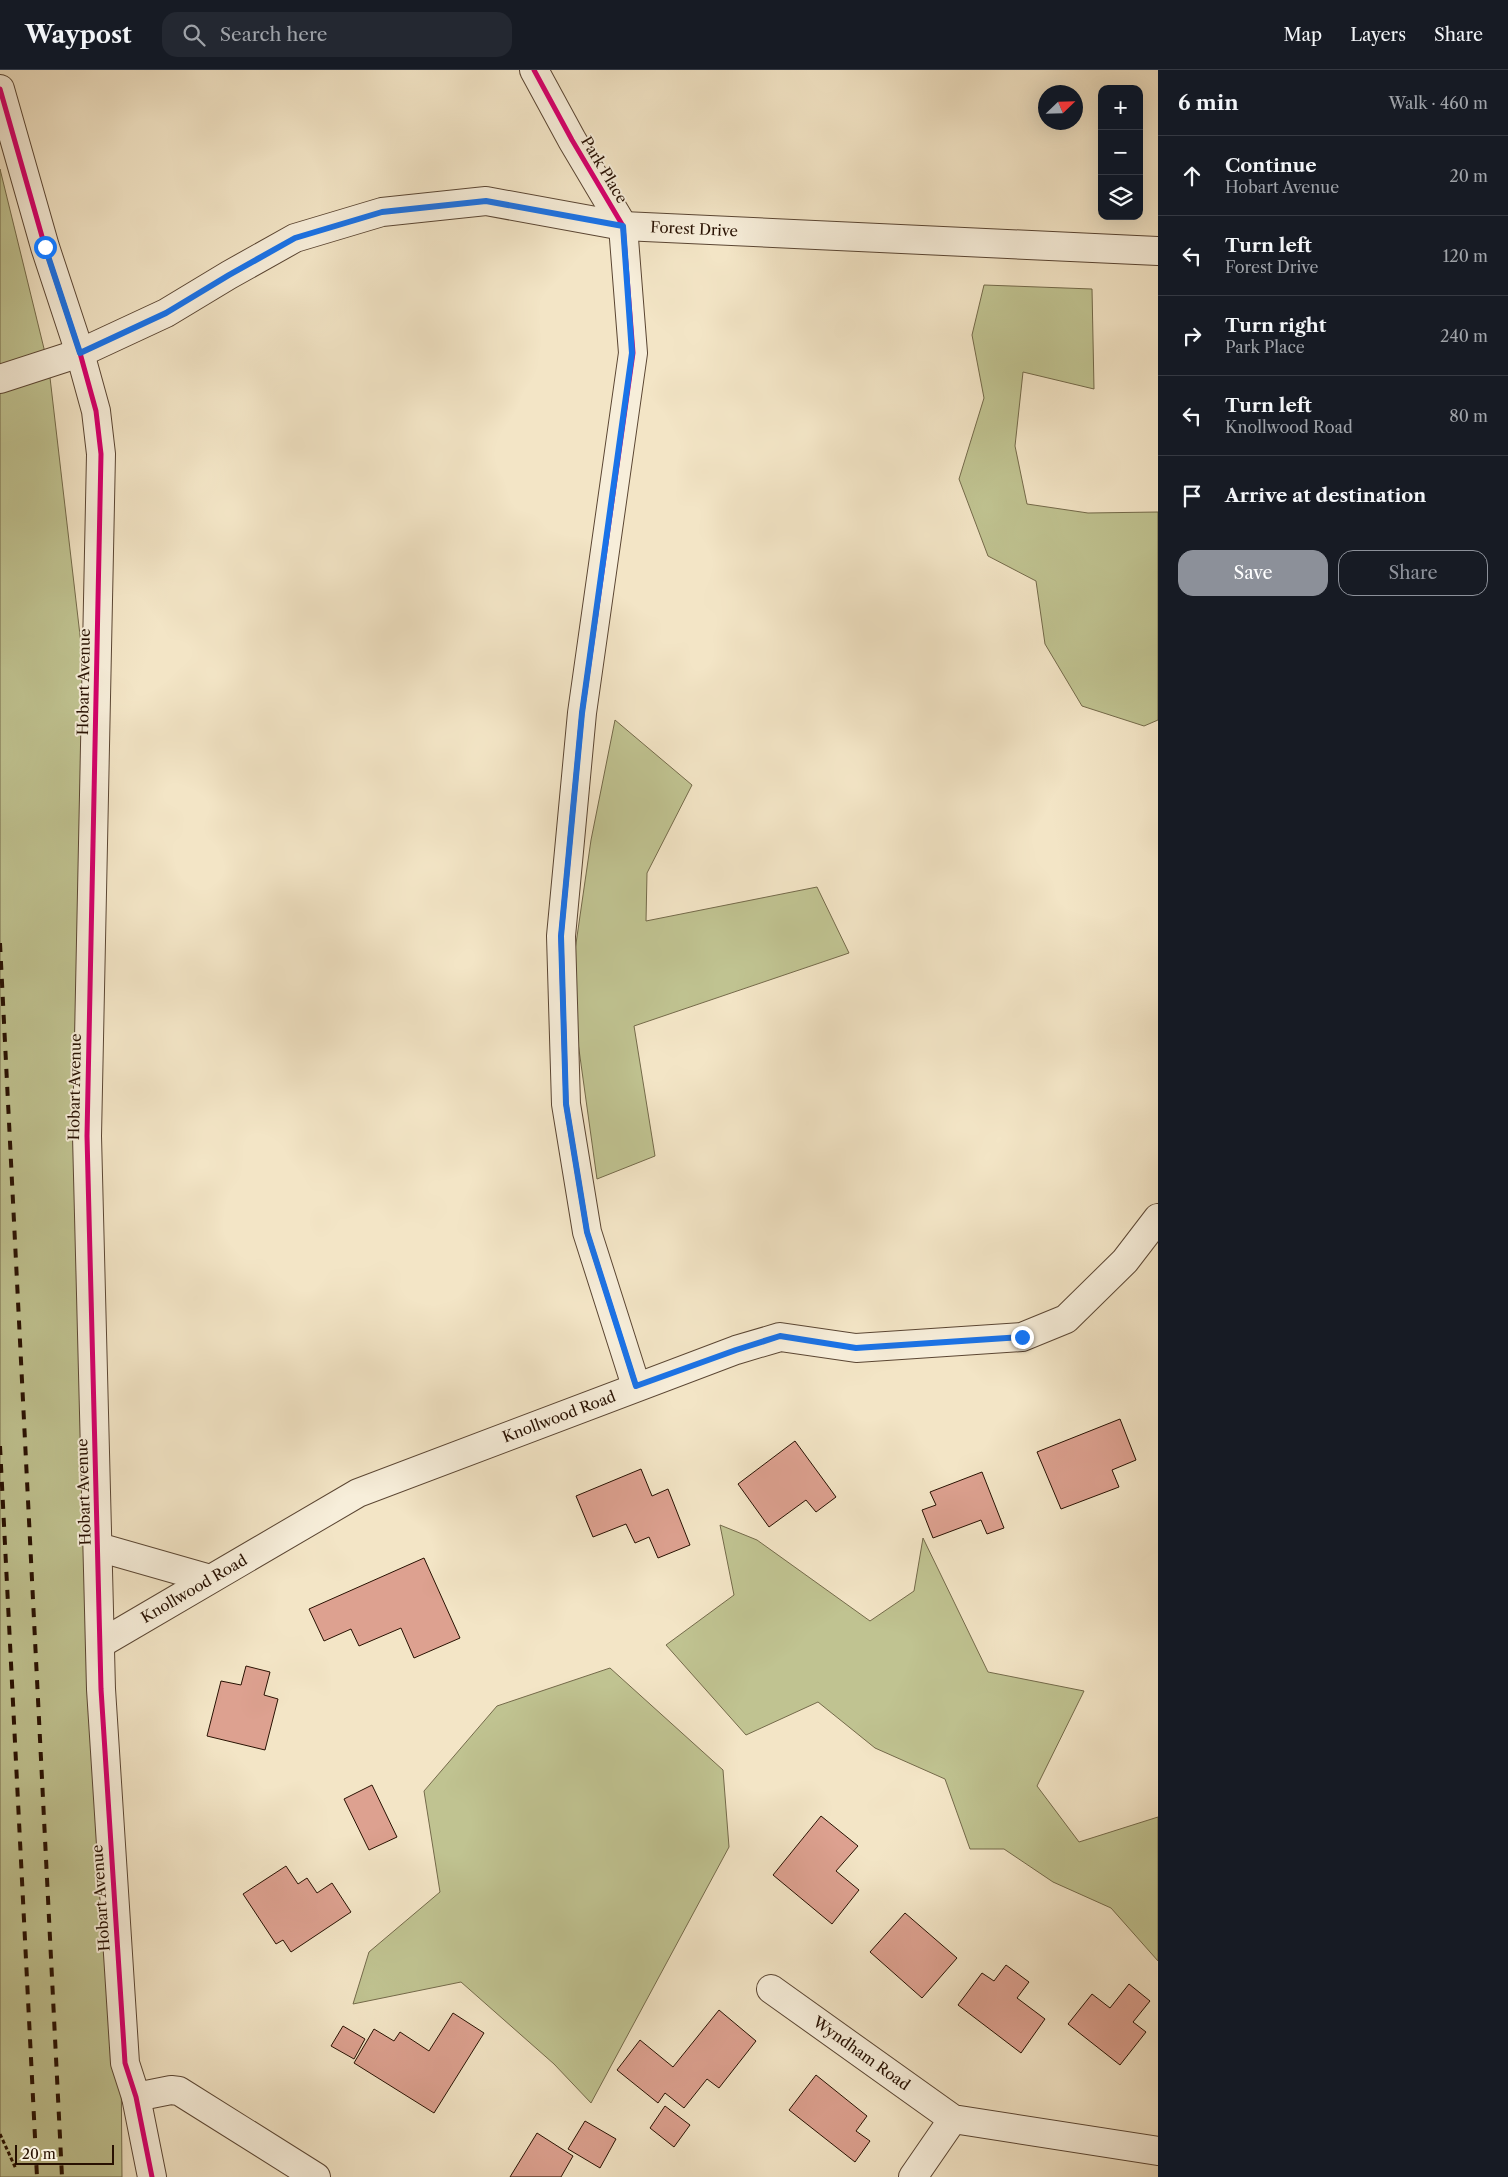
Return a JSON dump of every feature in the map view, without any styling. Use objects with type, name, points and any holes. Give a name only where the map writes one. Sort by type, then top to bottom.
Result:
[{"type":"street","name":"Park Place","points":[[534,70],[572,140],[623,226],[632,353],[582,713],[561,936],[566,1104],[587,1232],[636,1386]]},
{"type":"street","name":"Hobart Avenue","points":[[0,89],[45,247],[80,353],[96,411],[101,454],[87,1136],[100,1644],[110,1849],[125,2063],[136,2097],[152,2177]]},
{"type":"street","name":"Forest Drive","points":[[0,379],[80,353],[166,313],[295,238],[382,212],[486,201],[623,226],[1158,251]]},
{"type":"street","name":"Knollwood Road","points":[[100,1644],[358,1493],[636,1386],[736,1350],[780,1336],[856,1348],[1022,1337],[1066,1319],[1124,1261],[1158,1218]]},
{"type":"street","points":[[98,1547],[210,1579]]},
{"type":"street","name":"Wyndham Road","points":[[770,1989],[953,2119],[1158,2151]]},
{"type":"street","points":[[136,2097],[171,2090],[179,2091],[316,2177]]},
{"type":"street","points":[[913,2177],[953,2119]]},
{"type":"path","points":[[0,2134],[16,2169]]},
{"type":"green space","points":[[0,169],[49,369],[83,661],[121,2052],[122,2177],[0,2177]]},
{"type":"green space","points":[[984,285],[1092,289],[1094,389],[1023,372],[1015,446],[1027,504],[1088,513],[1158,512],[1158,720],[1144,726],[1082,706],[1045,644],[1036,581],[988,556],[959,479],[984,398],[972,335]]},
{"type":"green space","points":[[615,720],[692,785],[647,873],[646,921],[817,887],[849,953],[634,1026],[655,1156],[597,1179],[570,985],[591,840]]},
{"type":"green space","points":[[720,1525],[757,1540],[870,1621],[914,1591],[923,1538],[988,1672],[1084,1691],[1037,1786],[1079,1842],[1158,1817],[1158,1961],[1111,1908],[1053,1882],[1004,1849],[970,1849],[945,1779],[875,1748],[818,1702],[746,1735],[666,1645],[734,1595]]},
{"type":"green space","points":[[610,1668],[723,1770],[729,1847],[591,2103],[554,2064],[461,1982],[353,2004],[369,1952],[440,1892],[424,1791],[497,1706]]},
{"type":"building","points":[[1120,1419],[1136,1460],[1112,1470],[1119,1487],[1061,1509],[1037,1452]]},
{"type":"building","points":[[795,1441],[836,1497],[816,1512],[806,1500],[769,1527],[738,1484]]},
{"type":"building","points":[[641,1469],[652,1496],[668,1489],[690,1545],[658,1558],[649,1537],[635,1543],[626,1524],[593,1537],[576,1496]]},
{"type":"building","points":[[982,1472],[1004,1528],[987,1534],[981,1520],[933,1538],[922,1510],[936,1505],[930,1492]]},
{"type":"building","points":[[424,1558],[460,1638],[414,1658],[401,1628],[359,1646],[351,1629],[324,1641],[309,1609]]},
{"type":"building","points":[[246,1666],[270,1672],[264,1695],[278,1699],[265,1750],[207,1736],[221,1681],[241,1685]]},
{"type":"building","points":[[372,1785],[397,1837],[369,1850],[344,1799]]},
{"type":"building","points":[[821,1816],[858,1846],[836,1871],[859,1890],[832,1924],[773,1875]]},
{"type":"building","points":[[286,1866],[298,1884],[307,1878],[317,1893],[332,1883],[351,1912],[291,1952],[283,1940],[276,1944],[243,1894]]},
{"type":"building","points":[[905,1913],[957,1958],[922,1998],[870,1952]]},
{"type":"building","points":[[1006,1965],[1029,1982],[1017,1998],[1045,2019],[1021,2053],[958,2005],[982,1973],[994,1981]]},
{"type":"building","points":[[1129,1984],[1150,2001],[1133,2022],[1146,2032],[1120,2065],[1068,2024],[1092,1994],[1110,2008]]},
{"type":"building","points":[[719,2010],[756,2041],[719,2088],[707,2079],[684,2108],[665,2093],[658,2103],[617,2070],[640,2040],[673,2067]]},
{"type":"building","points":[[453,2013],[484,2033],[434,2113],[354,2063],[374,2029],[394,2041],[400,2032],[429,2051]]},
{"type":"building","points":[[343,2026],[365,2039],[354,2059],[331,2046]]},
{"type":"building","points":[[816,2075],[867,2116],[856,2131],[870,2141],[855,2162],[789,2110]]},
{"type":"building","points":[[665,2106],[690,2125],[674,2147],[650,2128]]},
{"type":"building","points":[[585,2121],[616,2139],[600,2168],[568,2149]]},
{"type":"building","points":[[537,2133],[573,2156],[561,2177],[510,2177]]},
{"type":"railway","points":[[0,943],[62,2177]]},
{"type":"railway","points":[[0,1446],[37,2177]]},
{"type":"cycle path","points":[[534,70],[572,140],[623,226],[633,353],[582,713],[561,936],[566,1104],[587,1232],[636,1386]]},
{"type":"cycle path","points":[[0,89],[45,247],[80,353],[96,411],[101,454],[87,1136],[101,1689],[125,2063],[136,2097],[152,2177]]},
{"type":"route","points":[[45,247],[80,353],[166,313],[295,238],[382,212],[486,201],[623,226],[632,353],[582,713],[561,936],[566,1104],[587,1232],[636,1386],[780,1336],[856,1348],[1022,1337]]}]
